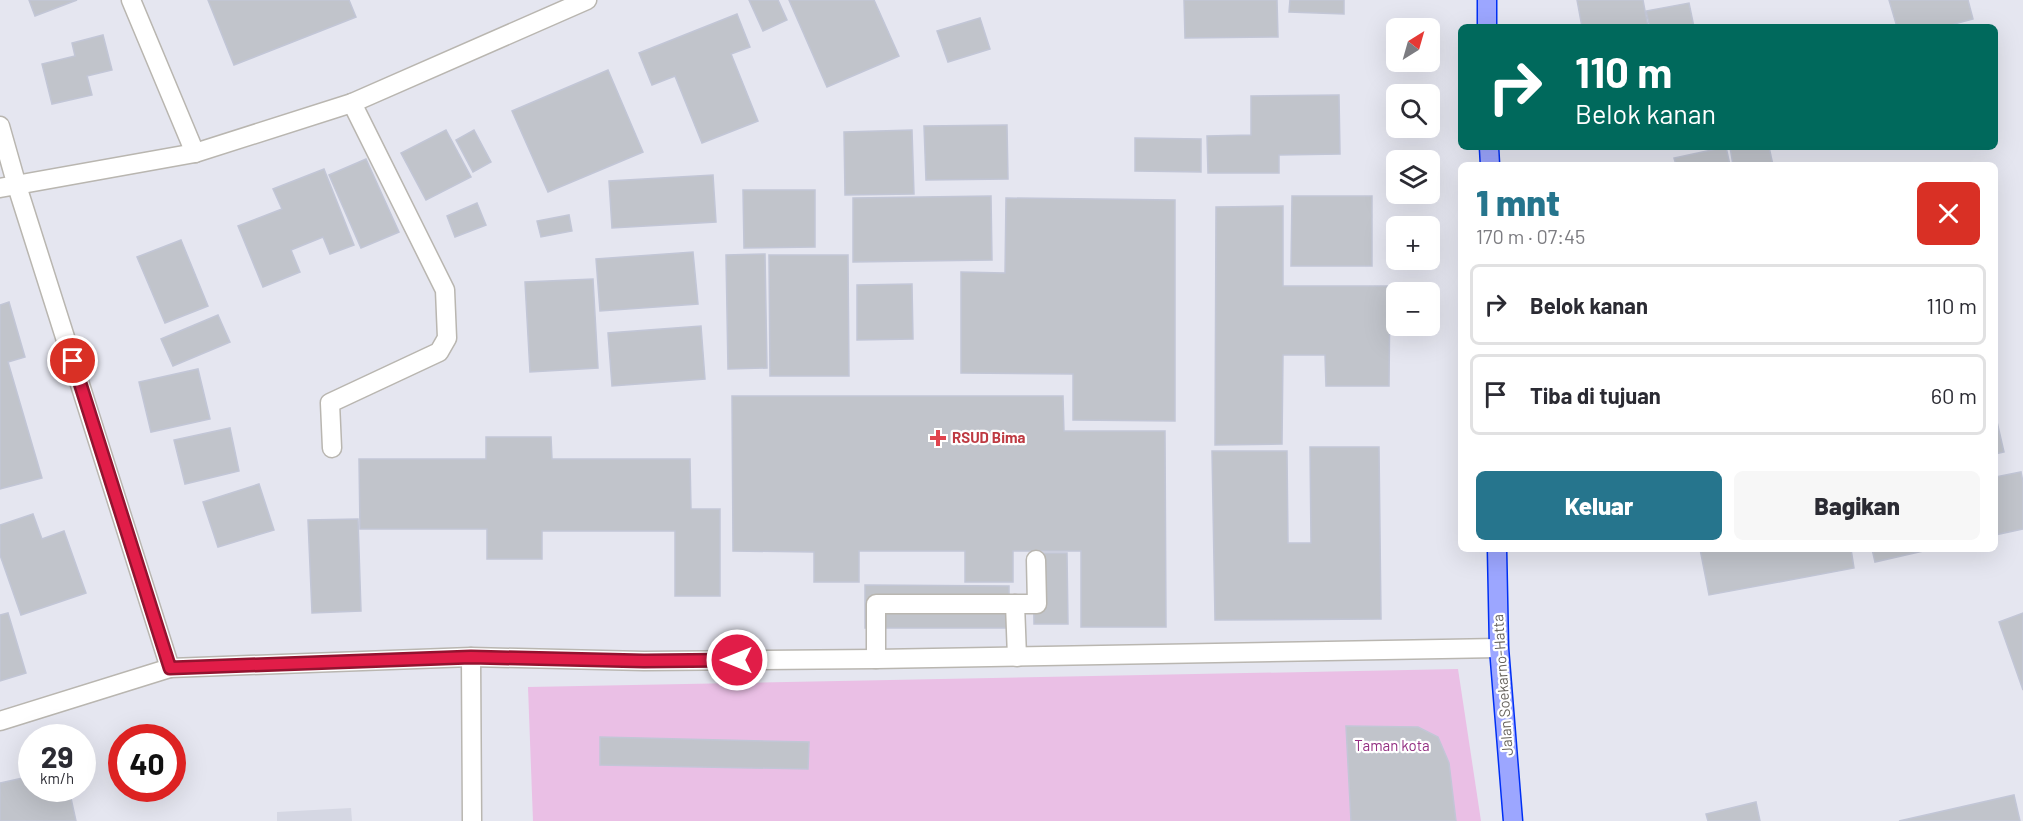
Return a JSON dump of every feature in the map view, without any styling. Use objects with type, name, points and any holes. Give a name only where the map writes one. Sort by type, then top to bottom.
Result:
[{"type":"highway","points":[[1487,0],[1487,24]]},
{"type":"highway","name":"Jalan Soekarno-Hatta","points":[[1497,552],[1499,648],[1513,821]]},
{"type":"street","points":[[131,0],[195,153]]},
{"type":"street","points":[[9,187],[195,153],[352,103],[586,0]]},
{"type":"street","points":[[332,448],[330,403],[439,352],[447,338],[446,290],[352,103]]},
{"type":"street","points":[[0,126],[9,187],[170,668]]},
{"type":"street","points":[[876,659],[876,604],[1037,604],[1036,560]]},
{"type":"street","points":[[1015,604],[1017,657]]},
{"type":"street","points":[[0,722],[170,668],[471,657],[644,661],[876,659],[1499,648]]},
{"type":"street","points":[[471,657],[472,821]]},
{"type":"shaded area","points":[[351,808],[352,821],[277,821],[277,812]]},
{"type":"green space","name":"Taman kota","points":[[1458,669],[1481,821],[533,821],[528,687]]},
{"type":"building","points":[[29,0],[77,0],[35,16]]},
{"type":"building","points":[[208,0],[349,0],[356,17],[234,65]]},
{"type":"building","points":[[749,0],[778,0],[787,20],[763,31]]},
{"type":"building","points":[[789,0],[874,0],[899,56],[827,87]]},
{"type":"building","points":[[1184,0],[1277,0],[1278,37],[1185,38]]},
{"type":"building","points":[[1290,0],[1344,0],[1344,14],[1289,12]]},
{"type":"building","points":[[1577,0],[1643,0],[1647,24],[1581,24]]},
{"type":"building","points":[[1889,0],[1968,0],[1973,19],[1954,24],[1896,24]]},
{"type":"building","points":[[1689,3],[1693,24],[1649,24],[1646,11]]},
{"type":"building","points":[[737,14],[750,47],[731,54],[758,121],[702,143],[675,76],[652,85],[639,53]]},
{"type":"building","points":[[980,18],[990,49],[948,62],[937,31]]},
{"type":"building","points":[[103,35],[112,70],[87,76],[92,95],[52,104],[42,64],[75,56],[72,43]]},
{"type":"building","points":[[608,70],[643,152],[548,192],[512,111]]},
{"type":"building","points":[[1339,95],[1340,154],[1279,155],[1279,173],[1208,173],[1207,136],[1251,135],[1251,96]]},
{"type":"building","points":[[1007,125],[1008,179],[926,180],[924,126]]},
{"type":"building","points":[[446,130],[471,177],[426,200],[401,153]]},
{"type":"building","points":[[474,130],[491,162],[473,172],[456,140]]},
{"type":"building","points":[[912,130],[914,194],[845,195],[844,132]]},
{"type":"building","points":[[1135,138],[1201,139],[1201,172],[1135,171]]},
{"type":"building","points":[[1712,150],[1727,150],[1729,162],[1675,162],[1674,158]]},
{"type":"building","points":[[1730,150],[1770,150],[1772,162],[1732,162]]},
{"type":"building","points":[[366,159],[399,232],[361,248],[329,175]]},
{"type":"building","points":[[324,169],[354,245],[330,254],[323,237],[291,250],[300,272],[263,287],[238,226],[282,209],[273,189]]},
{"type":"building","points":[[713,175],[716,222],[612,228],[609,181]]},
{"type":"building","points":[[743,190],[815,190],[815,247],[744,248]]},
{"type":"building","points":[[991,196],[992,260],[853,262],[853,198]]},
{"type":"building","points":[[1292,196],[1372,196],[1372,266],[1291,266]]},
{"type":"building","points":[[1006,198],[1175,200],[1175,421],[1073,420],[1073,374],[961,373],[961,272],[1005,273]]},
{"type":"building","points":[[477,203],[486,225],[455,237],[447,216]]},
{"type":"building","points":[[1283,206],[1283,286],[1386,286],[1386,336],[1390,336],[1389,386],[1326,386],[1325,355],[1283,355],[1282,444],[1215,445],[1216,207]]},
{"type":"building","points":[[569,215],[572,231],[541,237],[537,221]]},
{"type":"building","points":[[181,240],[208,306],[165,323],[137,257]]},
{"type":"building","points":[[693,252],[698,304],[600,311],[596,259]]},
{"type":"building","points":[[765,254],[767,368],[728,369],[726,255]]},
{"type":"building","points":[[769,255],[848,255],[849,376],[770,376]]},
{"type":"building","points":[[593,279],[598,368],[530,372],[525,282]]},
{"type":"building","points":[[912,284],[913,339],[857,340],[857,285]]},
{"type":"building","points":[[9,302],[25,357],[8,362],[42,478],[0,489],[0,305]]},
{"type":"building","points":[[218,315],[230,342],[173,366],[161,339]]},
{"type":"building","points":[[701,326],[705,379],[612,386],[608,333]]},
{"type":"building","points":[[198,369],[210,419],[151,432],[139,382]]},
{"type":"building","points":[[732,396],[1063,396],[1064,431],[1165,431],[1166,627],[1081,627],[1081,551],[1013,551],[1013,582],[965,582],[965,551],[859,551],[859,582],[814,582],[814,552],[733,551]]},
{"type":"building","points":[[1998,426],[2004,452],[1998,453]]},
{"type":"building","points":[[230,428],[239,471],[185,484],[174,440]]},
{"type":"building","points":[[486,437],[551,437],[552,459],[690,459],[691,509],[720,509],[720,596],[675,596],[675,531],[542,531],[542,559],[487,559],[487,529],[360,529],[359,459],[486,459]]},
{"type":"building","points":[[1310,447],[1379,447],[1381,619],[1215,620],[1212,451],[1287,451],[1288,543],[1311,543]]},
{"type":"building","points":[[2021,472],[2023,529],[1998,534],[1998,476]]},
{"type":"building","points":[[259,484],[274,530],[218,547],[203,502]]},
{"type":"building","points":[[33,514],[42,539],[64,531],[86,593],[21,615],[0,555],[0,525]]},
{"type":"building","points":[[358,519],[361,611],[312,613],[308,520]]},
{"type":"building","points":[[1701,552],[1851,552],[1854,568],[1709,595]]},
{"type":"building","points":[[1873,552],[1919,552],[1875,562]]},
{"type":"building","points":[[1033,553],[1067,553],[1068,624],[1034,624]]},
{"type":"building","points":[[865,585],[1009,586],[1009,628],[865,628]]},
{"type":"building","points":[[8,613],[26,673],[0,681],[0,615]]},
{"type":"building","points":[[2023,613],[2023,690],[1999,622]]},
{"type":"building","points":[[1346,726],[1418,727],[1438,737],[1449,763],[1456,821],[1351,821]]},
{"type":"building","points":[[600,737],[809,742],[808,769],[600,765]]},
{"type":"building","points":[[18,779],[18,802],[72,802],[76,821],[0,821],[0,783]]},
{"type":"building","points":[[2014,795],[2020,821],[1899,821]]},
{"type":"building","points":[[1756,802],[1760,821],[1708,821],[1706,814]]},
{"type":"place","name":"RSUD Bima","points":[[938,438]]},
{"type":"route","points":[[73,361],[170,668],[471,657],[644,661],[737,660]]}]
